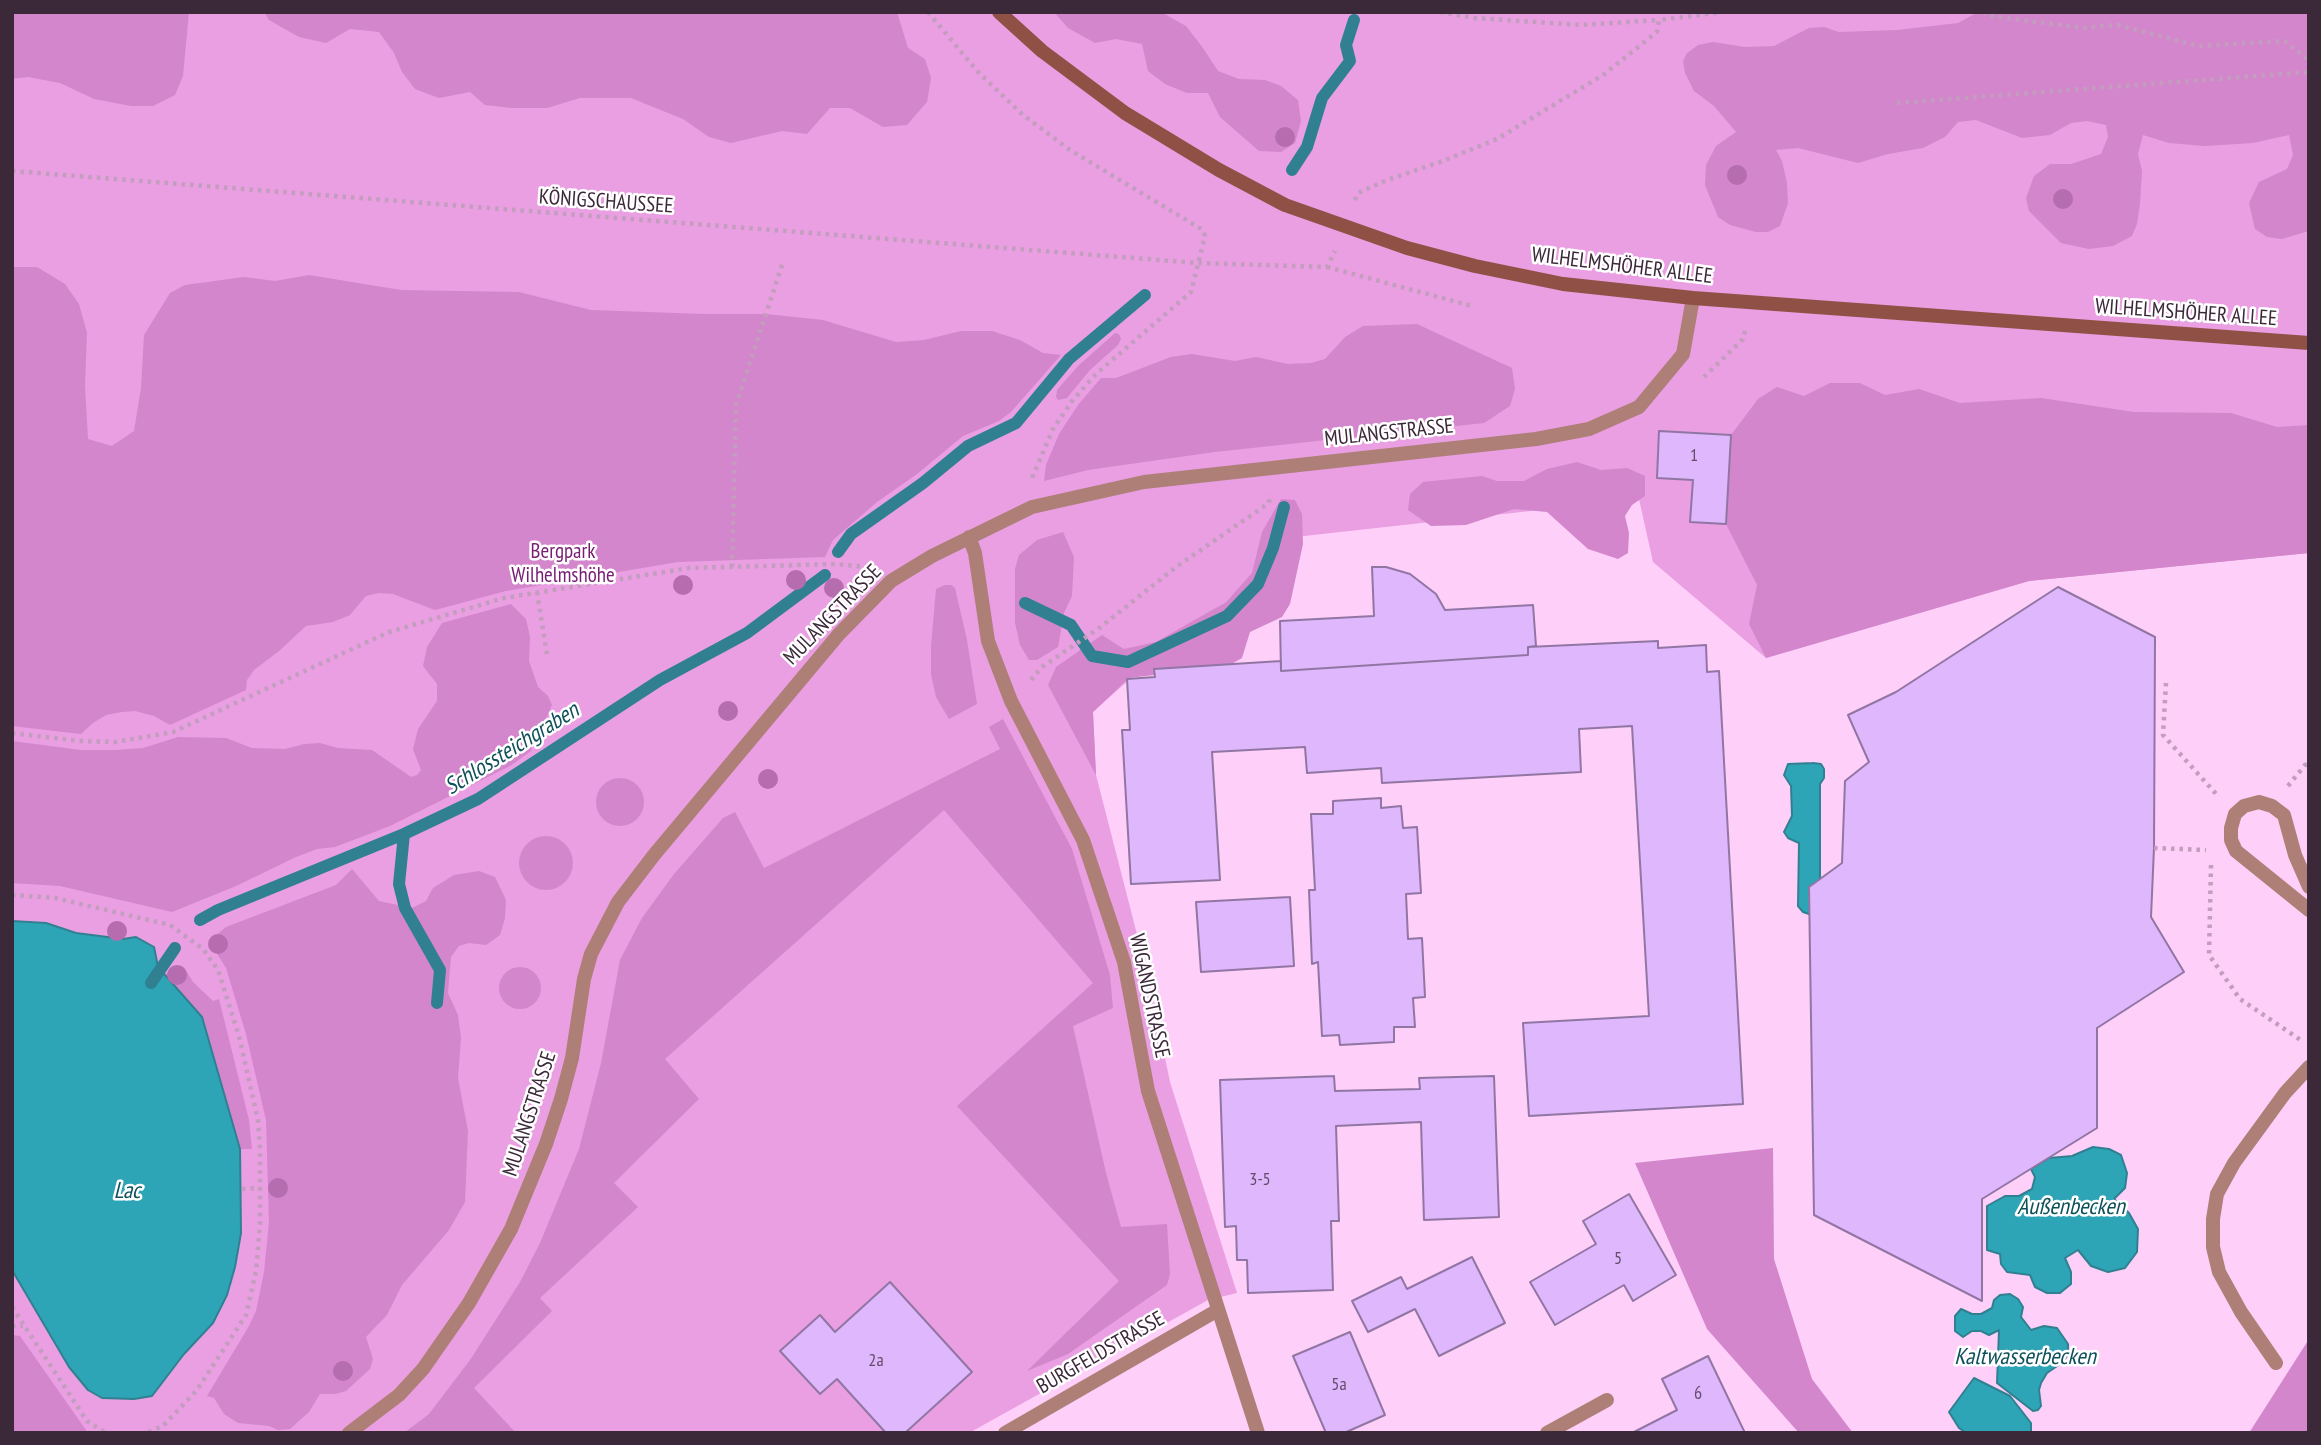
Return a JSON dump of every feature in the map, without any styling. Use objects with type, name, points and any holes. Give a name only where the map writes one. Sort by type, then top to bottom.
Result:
[{"type":"main road","name":"WILHELMSHÖHER ALLEE","points":[[999,12],[1042,51],[1125,113],[1219,170],[1284,205],[1407,248],[1563,284],[1693,298],[2309,343]]},
{"type":"street","name":"MULANGSTRASSE","points":[[349,1433],[399,1395],[422,1369],[469,1303],[511,1229],[546,1144],[561,1098],[572,1058],[584,979],[592,954],[618,902],[654,855],[839,634],[891,580],[969,537],[1032,507],[1144,482],[1536,439],[1589,429],[1639,407],[1683,354],[1693,298]]},
{"type":"street","name":"WIGANDSTRASSE","points":[[969,537],[975,554],[988,641],[1011,701],[1083,839],[1124,962],[1147,1091],[1258,1433]]},
{"type":"street","points":[[2309,887],[2295,855],[2284,815],[2273,806],[2259,802],[2244,806],[2235,814],[2231,840],[2236,851],[2309,910]]},
{"type":"street","points":[[2276,1363],[2241,1312],[2219,1272],[2213,1247],[2213,1219],[2217,1194],[2234,1163],[2285,1093],[2309,1067]]},
{"type":"street","name":"BURGFELDSTRASSE","points":[[1005,1433],[1218,1310]]},
{"type":"street","points":[[1547,1433],[1607,1401]]},
{"type":"path","points":[[928,12],[978,72],[1023,116],[1070,150],[1203,230],[1205,236],[1191,292],[1096,374],[1053,429],[1032,479],[1032,507]]},
{"type":"path","points":[[1440,12],[1475,18],[1581,25],[1659,20],[1723,12]]},
{"type":"path","points":[[1983,12],[1990,16],[2084,28],[2118,25],[2198,46],[2284,41],[2309,60]]},
{"type":"path","points":[[1327,267],[1358,193],[1497,139],[1602,75],[1657,32],[1659,20]]},
{"type":"path","points":[[1897,103],[2309,72]]},
{"type":"path","name":"KÖNIGSCHAUSSEE","points":[[12,172],[1198,263],[1327,267],[1472,306]]},
{"type":"path","points":[[732,567],[736,405],[783,262]]},
{"type":"path","points":[[1699,381],[1743,339],[1745,331]]},
{"type":"path","points":[[1258,493],[1282,490]]},
{"type":"path","points":[[1011,701],[1042,667],[1098,629],[1176,567],[1269,503],[1270,491]]},
{"type":"path","points":[[12,733],[115,742],[173,732],[388,632],[504,598],[537,592],[689,568],[836,564],[875,568],[891,580]]},
{"type":"path","points":[[537,592],[547,654]]},
{"type":"path","points":[[2166,683],[2163,735],[2235,814]]},
{"type":"path","points":[[2154,848],[2236,851]]},
{"type":"path","points":[[2212,850],[2209,955],[2240,999],[2309,1045]]},
{"type":"path","points":[[12,895],[55,898],[170,925],[203,949],[218,970],[239,1036],[258,1120],[260,1188],[256,1271],[246,1315],[197,1390],[163,1426],[146,1433]]},
{"type":"path","points":[[242,1189],[260,1188]]},
{"type":"path","points":[[12,1307],[87,1421],[106,1433]]},
{"type":"path","points":[[12,1326],[24,1326]]},
{"type":"path","points":[[163,1426],[168,1433]]},
{"type":"green space","name":"Bergpark Wilhelmshöhe","points":[[12,12],[2309,12],[2309,553],[2029,581],[1766,658],[1653,562],[1639,499],[1286,538],[1226,602],[1197,619],[1093,712],[1096,775],[1150,985],[1170,1082],[1237,1293],[1208,1300],[969,1433],[12,1433]]},
{"type":"green space","points":[[12,12],[189,12],[183,76],[175,95],[153,106],[131,106],[94,99],[60,83],[28,77],[12,79]]},
{"type":"green space","points":[[264,12],[897,12],[908,48],[925,59],[931,78],[927,102],[907,125],[883,127],[850,108],[830,108],[807,134],[782,131],[731,143],[709,137],[683,119],[631,98],[580,98],[547,108],[512,108],[485,105],[470,92],[439,98],[415,89],[379,32],[350,29],[326,43],[299,37],[269,20]]},
{"type":"green space","points":[[1054,12],[1161,12],[1186,26],[1218,71],[1239,79],[1265,80],[1281,86],[1298,100],[1301,121],[1295,143],[1281,152],[1259,151],[1220,117],[1208,93],[1187,93],[1165,84],[1148,71],[1142,44],[1116,39],[1095,43],[1068,28]]},
{"type":"green space","points":[[1978,12],[2309,12],[2309,231],[2282,239],[2267,237],[2255,229],[2249,203],[2259,182],[2287,169],[2293,155],[2289,135],[2253,143],[2204,146],[2169,143],[2143,135],[2138,154],[2142,171],[2140,203],[2132,236],[2113,246],[2089,249],[2061,243],[2029,211],[2026,198],[2034,176],[2050,164],[2071,164],[2101,154],[2108,137],[2106,125],[2087,121],[2071,123],[2050,135],[2022,138],[1976,120],[1958,122],[1945,137],[1923,148],[1858,163],[1798,148],[1776,150],[1782,161],[1787,183],[1788,203],[1780,226],[1768,232],[1756,232],[1730,225],[1718,217],[1705,185],[1706,165],[1716,146],[1736,132],[1714,106],[1694,91],[1685,73],[1683,61],[1687,53],[1698,45],[1713,42],[1745,47],[1774,46],[1809,28],[1824,27],[1839,32],[1897,30],[1958,23]]},
{"type":"green space","points":[[12,267],[37,267],[65,284],[79,304],[87,333],[85,386],[88,439],[112,446],[134,431],[141,388],[144,335],[170,293],[185,285],[244,277],[275,281],[309,275],[401,290],[519,292],[591,310],[766,314],[823,320],[896,342],[924,340],[961,331],[992,331],[1020,340],[1043,353],[1061,355],[1011,412],[999,421],[963,436],[917,474],[877,502],[833,540],[825,557],[678,562],[506,591],[435,610],[393,594],[366,596],[350,615],[333,622],[306,626],[254,670],[247,680],[246,690],[170,725],[154,716],[135,711],[122,712],[106,715],[81,734],[12,726]]},
{"type":"green space","points":[[1417,324],[1512,368],[1515,389],[1510,406],[1484,423],[1215,452],[1088,470],[1044,481],[1046,465],[1059,434],[1078,405],[1101,378],[1116,378],[1171,357],[1192,354],[1235,361],[1256,357],[1288,364],[1311,363],[1325,359],[1345,337],[1363,326]]},
{"type":"green space","points":[[1115,333],[1119,334],[1121,339],[1118,345],[1090,370],[1067,398],[1058,400],[1057,390],[1078,366]]},
{"type":"green space","points":[[1830,383],[1860,383],[1885,395],[1919,389],[1960,403],[2041,398],[2134,412],[2231,413],[2277,427],[2309,425],[2309,553],[2029,581],[1766,658],[1749,624],[1757,585],[1726,524],[1731,435],[1758,399],[1777,387],[1804,396]]},
{"type":"green space","points":[[1577,462],[1601,470],[1627,468],[1645,476],[1645,496],[1632,505],[1625,516],[1629,533],[1628,553],[1618,559],[1588,549],[1547,512],[1514,509],[1466,525],[1431,526],[1408,510],[1410,494],[1423,482],[1482,476],[1497,481],[1524,481],[1547,469]]},
{"type":"green space","points":[[1281,499],[1295,500],[1302,514],[1303,544],[1290,604],[1282,617],[1250,632],[1242,658],[1228,666],[1129,678],[1093,712],[1096,775],[1048,685],[1056,667],[1102,635],[1124,649],[1156,642],[1226,602],[1252,573],[1262,532]]},
{"type":"green space","points":[[1063,532],[1074,557],[1072,596],[1064,613],[1058,647],[1037,660],[1029,660],[1020,645],[1015,623],[1015,569],[1019,555],[1037,540]]},
{"type":"green space","points":[[945,585],[955,588],[967,640],[977,704],[949,719],[936,697],[931,675],[936,589]]},
{"type":"green space","points":[[511,604],[526,619],[530,637],[529,661],[538,687],[548,696],[552,705],[536,733],[531,751],[510,766],[390,826],[335,847],[317,849],[296,857],[236,886],[172,912],[60,886],[12,883],[12,741],[81,750],[143,748],[178,737],[226,738],[252,748],[285,749],[320,743],[338,748],[372,750],[411,777],[421,770],[413,749],[418,729],[437,701],[437,684],[423,666],[427,647],[442,623]]},
{"type":"green space","points":[[1003,719],[1072,849],[1110,975],[1113,1008],[1073,1026],[1121,1227],[1167,1224],[1170,1274],[1167,1285],[1068,1354],[1027,1371],[1119,1281],[957,1106],[1093,983],[944,810],[665,1059],[699,1099],[614,1183],[638,1207],[540,1298],[552,1311],[474,1388],[516,1433],[404,1433],[429,1414],[470,1360],[520,1282],[540,1243],[579,1149],[601,1063],[620,960],[642,918],[674,874],[723,818],[735,812],[764,868],[1000,749],[989,727]]},
{"type":"green space","points":[[620,778],[637,785],[644,802],[637,819],[620,826],[603,819],[596,802],[603,785]]},
{"type":"green space","points":[[546,836],[565,844],[573,863],[565,882],[546,890],[527,882],[519,863],[527,844]]},
{"type":"green space","points":[[352,869],[379,901],[412,908],[426,901],[433,888],[454,875],[479,871],[495,877],[506,900],[505,918],[500,935],[486,945],[469,943],[459,946],[451,957],[448,993],[458,1015],[461,1038],[458,1078],[468,1131],[465,1202],[449,1230],[402,1285],[387,1315],[366,1337],[373,1359],[370,1369],[346,1391],[320,1394],[309,1412],[290,1429],[278,1430],[269,1426],[238,1423],[224,1414],[214,1398],[207,1396],[256,1311],[264,1272],[269,1222],[266,1120],[246,1034],[226,968],[209,941],[226,927],[336,885]]},
{"type":"green space","points":[[176,966],[182,966],[193,982],[213,1001],[219,999],[249,1120],[252,1149],[240,1149],[202,1017],[167,977],[166,974]]},
{"type":"green space","points":[[520,967],[535,973],[541,988],[535,1003],[520,1009],[505,1003],[499,988],[505,973]]},
{"type":"green space","points":[[1773,1148],[1774,1259],[1812,1379],[1853,1433],[1799,1433],[1707,1329],[1635,1163]]},
{"type":"green space","points":[[12,1335],[20,1336],[88,1433],[12,1433]]},
{"type":"green space","points":[[2309,1339],[2309,1433],[2249,1433]]},
{"type":"water","points":[[1788,764],[1821,764],[1824,778],[1820,784],[1820,900],[1812,915],[1803,912],[1798,906],[1799,843],[1788,838],[1784,832],[1792,816],[1791,786],[1784,775]]},
{"type":"water","name":"Lac","points":[[12,921],[46,923],[76,933],[123,939],[136,937],[154,947],[158,967],[202,1017],[240,1149],[241,1233],[227,1295],[213,1323],[184,1354],[152,1396],[134,1399],[102,1398],[88,1390],[69,1367],[12,1270]]},
{"type":"water","name":"Außenbecken","points":[[2093,1147],[2109,1149],[2121,1155],[2127,1173],[2125,1188],[2114,1199],[2129,1213],[2138,1229],[2137,1252],[2125,1268],[2108,1272],[2091,1266],[2078,1250],[2065,1258],[2071,1272],[2071,1284],[2060,1293],[2047,1293],[2035,1287],[2030,1275],[2007,1272],[2001,1264],[2000,1254],[1987,1250],[1987,1206],[2005,1196],[2019,1196],[2032,1189],[2035,1177],[2031,1169],[2049,1158],[2072,1156]]},
{"type":"water","name":"Kaltwasserbecken","points":[[2010,1294],[2018,1299],[2023,1307],[2021,1317],[2031,1330],[2044,1326],[2057,1328],[2068,1344],[2068,1354],[2063,1362],[2047,1373],[2041,1383],[2041,1406],[2038,1410],[2033,1411],[1997,1383],[1999,1330],[1989,1335],[1972,1331],[1963,1337],[1955,1331],[1955,1316],[1961,1309],[1972,1314],[1981,1314],[1992,1308],[1994,1300],[2000,1295]]},
{"type":"water","points":[[1974,1378],[2010,1396],[2031,1423],[2031,1433],[1966,1433],[1959,1428],[1949,1412]]},
{"type":"building","points":[[1659,431],[1731,435],[1726,524],[1690,522],[1693,480],[1657,478]]},
{"type":"building","points":[[1372,567],[1386,567],[1410,574],[1436,594],[1445,610],[1533,605],[1536,646],[1528,647],[1528,655],[1281,671],[1280,621],[1374,616]]},
{"type":"building","points":[[2058,587],[2155,637],[2151,917],[2184,972],[2097,1028],[2097,1128],[1982,1199],[1982,1301],[1814,1215],[1809,887],[1842,863],[1845,781],[1869,762],[1848,715],[1896,692]]},
{"type":"building","points":[[1658,641],[1658,648],[1706,645],[1707,672],[1719,671],[1743,1104],[1529,1116],[1523,1023],[1649,1016],[1632,726],[1579,729],[1581,772],[1382,783],[1381,768],[1307,773],[1305,747],[1212,752],[1220,880],[1131,884],[1122,730],[1130,730],[1127,679],[1155,677],[1154,669],[1281,661],[1281,671],[1528,655],[1528,647]]},
{"type":"building","points":[[1381,798],[1381,808],[1401,806],[1403,828],[1417,827],[1421,893],[1406,894],[1408,939],[1422,938],[1425,997],[1413,998],[1415,1027],[1394,1027],[1394,1042],[1340,1045],[1339,1035],[1322,1036],[1318,962],[1312,964],[1309,890],[1315,890],[1311,814],[1333,814],[1333,801]]},
{"type":"building","points":[[1290,897],[1294,966],[1201,972],[1196,902]]},
{"type":"building","points":[[1334,1076],[1335,1091],[1420,1089],[1419,1078],[1494,1076],[1499,1217],[1424,1220],[1421,1122],[1336,1126],[1339,1221],[1331,1221],[1333,1290],[1248,1293],[1247,1260],[1237,1260],[1236,1226],[1225,1227],[1220,1080]]},
{"type":"building","points":[[1629,1194],[1676,1275],[1633,1301],[1624,1285],[1555,1325],[1530,1282],[1596,1244],[1583,1221]]},
{"type":"building","points":[[1472,1257],[1505,1323],[1439,1356],[1415,1309],[1368,1332],[1352,1301],[1401,1277],[1407,1289]]},
{"type":"building","points":[[890,1282],[972,1372],[905,1433],[886,1433],[837,1379],[820,1394],[780,1351],[820,1315],[835,1332]]},
{"type":"building","points":[[1350,1332],[1385,1415],[1344,1433],[1326,1433],[1293,1356]]},
{"type":"building","points":[[1708,1356],[1745,1433],[1632,1433],[1677,1410],[1662,1379]]},
{"type":"waterway","name":"Schlossteichgraben","points":[[1292,170],[1307,147],[1322,98],[1350,61],[1346,45],[1354,20]]},
{"type":"waterway","name":"Schlossteichgraben","points":[[838,552],[851,534],[923,483],[968,446],[1016,423],[1069,359],[1145,295]]},
{"type":"waterway","points":[[1025,603],[1071,625],[1092,656],[1128,662],[1227,616],[1258,584],[1273,548],[1284,507]]},
{"type":"waterway","name":"Schlossteichgraben","points":[[200,920],[218,910],[404,834],[478,799],[660,680],[747,633],[825,575]]},
{"type":"waterway","points":[[404,834],[399,884],[405,908],[440,970],[437,1003]]},
{"type":"waterway","points":[[151,983],[175,948]]}]
